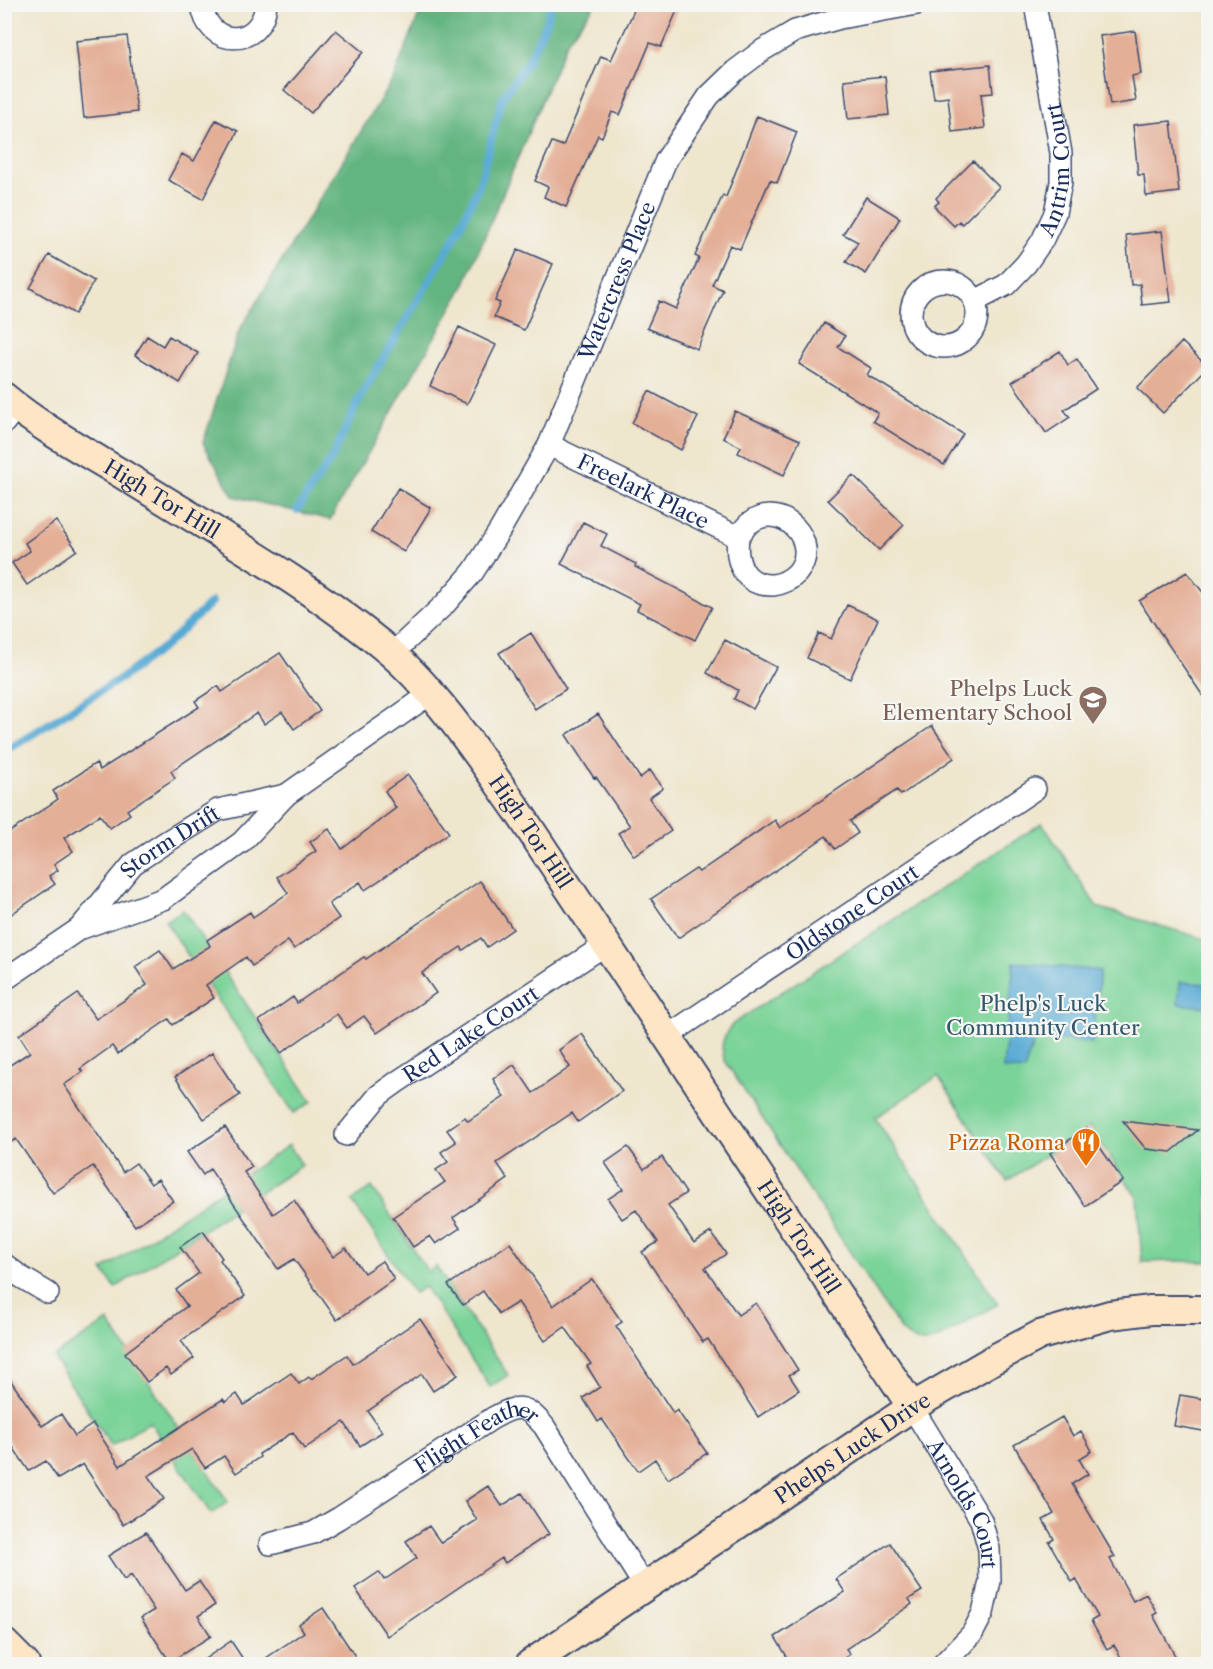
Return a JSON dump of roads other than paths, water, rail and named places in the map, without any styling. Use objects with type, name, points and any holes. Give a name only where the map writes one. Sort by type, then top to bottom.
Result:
[{"type":"street","points":[[202,4],[205,21],[212,30],[222,36],[232,38],[243,37],[260,26],[265,16],[266,4]]},
{"type":"street","name":"Watercress Place","points":[[392,654],[445,604],[473,572],[549,445],[666,160],[709,96],[735,71],[763,50],[795,31],[840,18],[917,4]]},
{"type":"street","name":"Antrim Court","points":[[975,301],[1006,285],[1026,264],[1042,241],[1055,213],[1061,182],[1061,153],[1035,4]]},
{"type":"street","name":"High Tor Hill","points":[[8,409],[90,455],[282,573],[392,654],[430,694],[473,748],[518,811],[912,1407]]},
{"type":"street","name":"Freelark Place","points":[[549,445],[738,537]]},
{"type":"street","name":"Storm Drift","points":[[4,980],[80,929],[163,899],[242,842],[286,795],[430,694]]},
{"type":"street","name":"Oldstone Court","points":[[666,1037],[1035,789]]},
{"type":"street","name":"Storm Drift","points":[[80,929],[133,864],[163,844],[218,810],[286,795]]},
{"type":"street","name":"Red Lake Court","points":[[346,1135],[379,1095],[605,945]]},
{"type":"street","points":[[4,1264],[48,1293]]},
{"type":"street","name":"Phelps Luck Drive","points":[[530,1665],[912,1407],[1040,1335],[1110,1315],[1151,1310],[1209,1310]]},
{"type":"street","name":"Arnolds Court","points":[[912,1407],[981,1520],[988,1549],[990,1581],[983,1613],[972,1634],[943,1665]]},
{"type":"street","name":"Flight Feather","points":[[270,1544],[313,1533],[493,1418],[509,1409],[522,1408],[533,1414],[544,1426],[645,1587]]},
{"type":"street","points":[[4,1643],[25,1665]]},
{"type":"water","points":[[1014,962],[1100,971],[1092,1043],[1035,1037],[1024,1071],[1003,1069]]},
{"type":"water","points":[[1180,982],[1208,984],[1208,1007],[1178,1004]]},
{"type":"waterway","points":[[297,510],[332,458],[362,394],[453,241],[479,186],[502,99],[528,61],[547,21],[551,4]]},
{"type":"waterway","points":[[4,752],[123,677],[165,646],[212,602]]},
{"type":"place","name":"Phelps Luck Elementary School","points":[[1093,726]]},
{"type":"place","name":"Pizza Roma","points":[[1086,1168]]},
{"type":"park label","name":"Phelp's Luck Community Center","points":[[1043,1015]]}]
